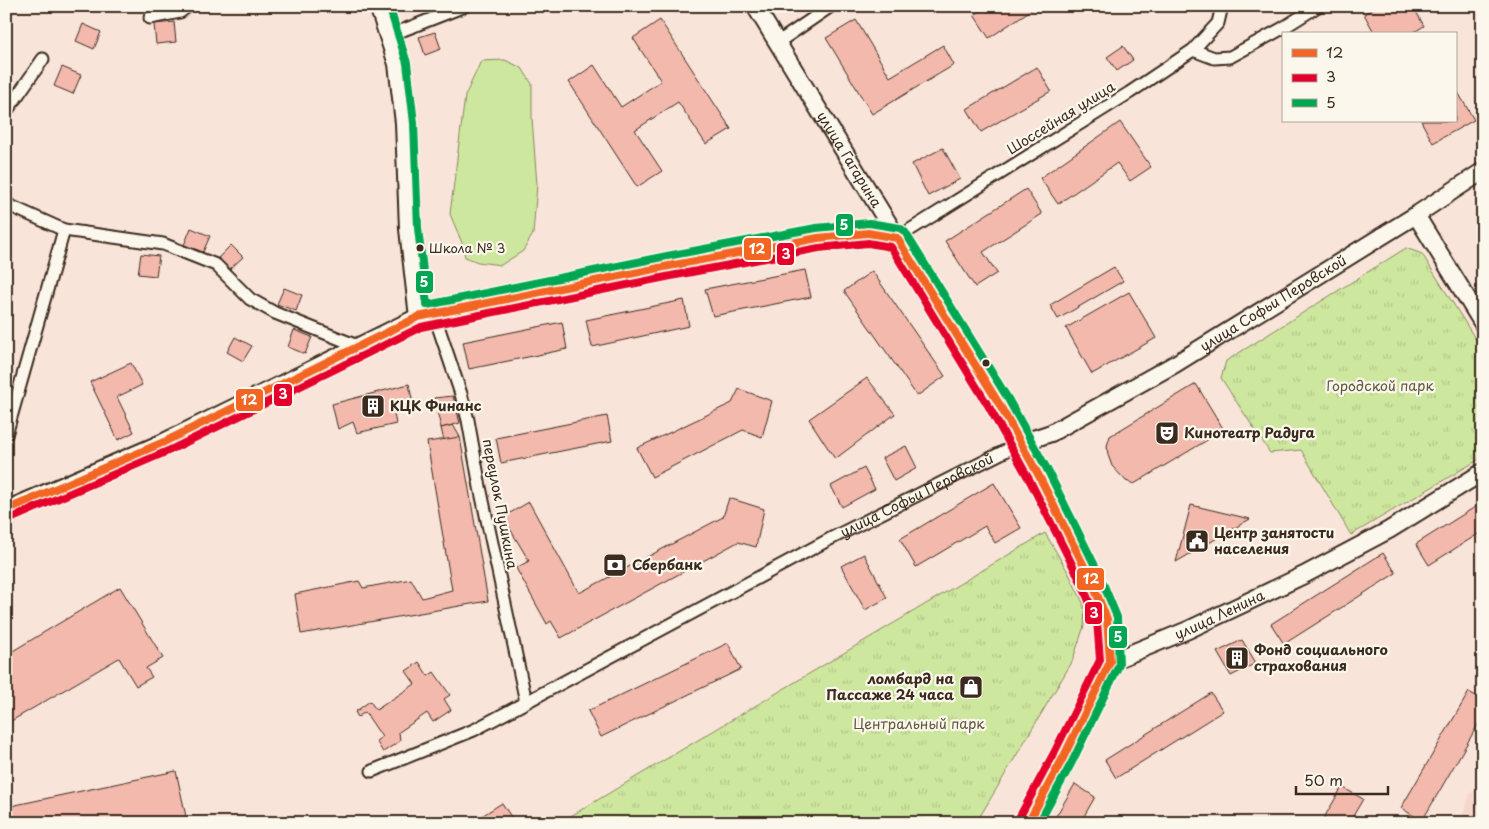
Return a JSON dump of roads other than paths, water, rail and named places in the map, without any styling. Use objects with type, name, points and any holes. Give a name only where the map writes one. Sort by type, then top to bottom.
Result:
[{"type":"main road","points":[[378,6],[397,64],[404,123],[408,229],[418,317]]},
{"type":"main road","name":"улица Гагарина","points":[[755,6],[998,402],[1040,476],[1107,619],[1110,662]]},
{"type":"main road","name":"улица Софьи Перовской","points":[[1021,443],[1051,433],[1175,364],[1416,215],[1483,171]]},
{"type":"main road","points":[[1416,215],[1483,324]]},
{"type":"main road","points":[[6,510],[164,442],[418,317],[818,238],[868,233],[897,238]]},
{"type":"main road","name":"улица Ленина","points":[[1110,662],[1188,630],[1304,575],[1389,530],[1483,472]]},
{"type":"main road","points":[[1028,823],[1063,758],[1110,662]]},
{"type":"street","points":[[150,18],[180,12],[188,6]]},
{"type":"street","points":[[388,36],[465,6]]},
{"type":"street","points":[[777,43],[831,6]]},
{"type":"street","name":"Шоссейная улица","points":[[897,238],[1129,93],[1193,50],[1218,23],[1222,6]]},
{"type":"street","points":[[1193,50],[1214,58],[1230,57],[1318,6]]},
{"type":"street","points":[[6,112],[43,60]]},
{"type":"street","points":[[6,204],[64,230],[163,244],[216,265],[250,299],[275,313],[360,347]]},
{"type":"street","points":[[6,434],[11,397],[64,230]]},
{"type":"street","name":"переулок Пушкина","points":[[434,314],[468,420],[480,488],[526,702]]},
{"type":"street","name":"улица Софьи Перовской","points":[[372,771],[474,730],[830,539],[1021,443]]},
{"type":"place","name":"Школа № 3","points":[[420,248]]},
{"type":"place","name":"КЦК Финанс","points":[[373,406]]},
{"type":"place","name":"Кинотеатр Радуга","points":[[1167,433]]},
{"type":"place","name":"Центр занятости населения","points":[[1197,541]]},
{"type":"place","name":"Сбербанк","points":[[615,565]]},
{"type":"place","name":"Фонд социального страхования","points":[[1237,658]]},
{"type":"place","name":"ломбард на Пассаже 24 часа","points":[[971,687]]},
{"type":"park label","name":"Городской парк","points":[[1380,386]]},
{"type":"park label","name":"Центральный парк","points":[[919,724]]}]
